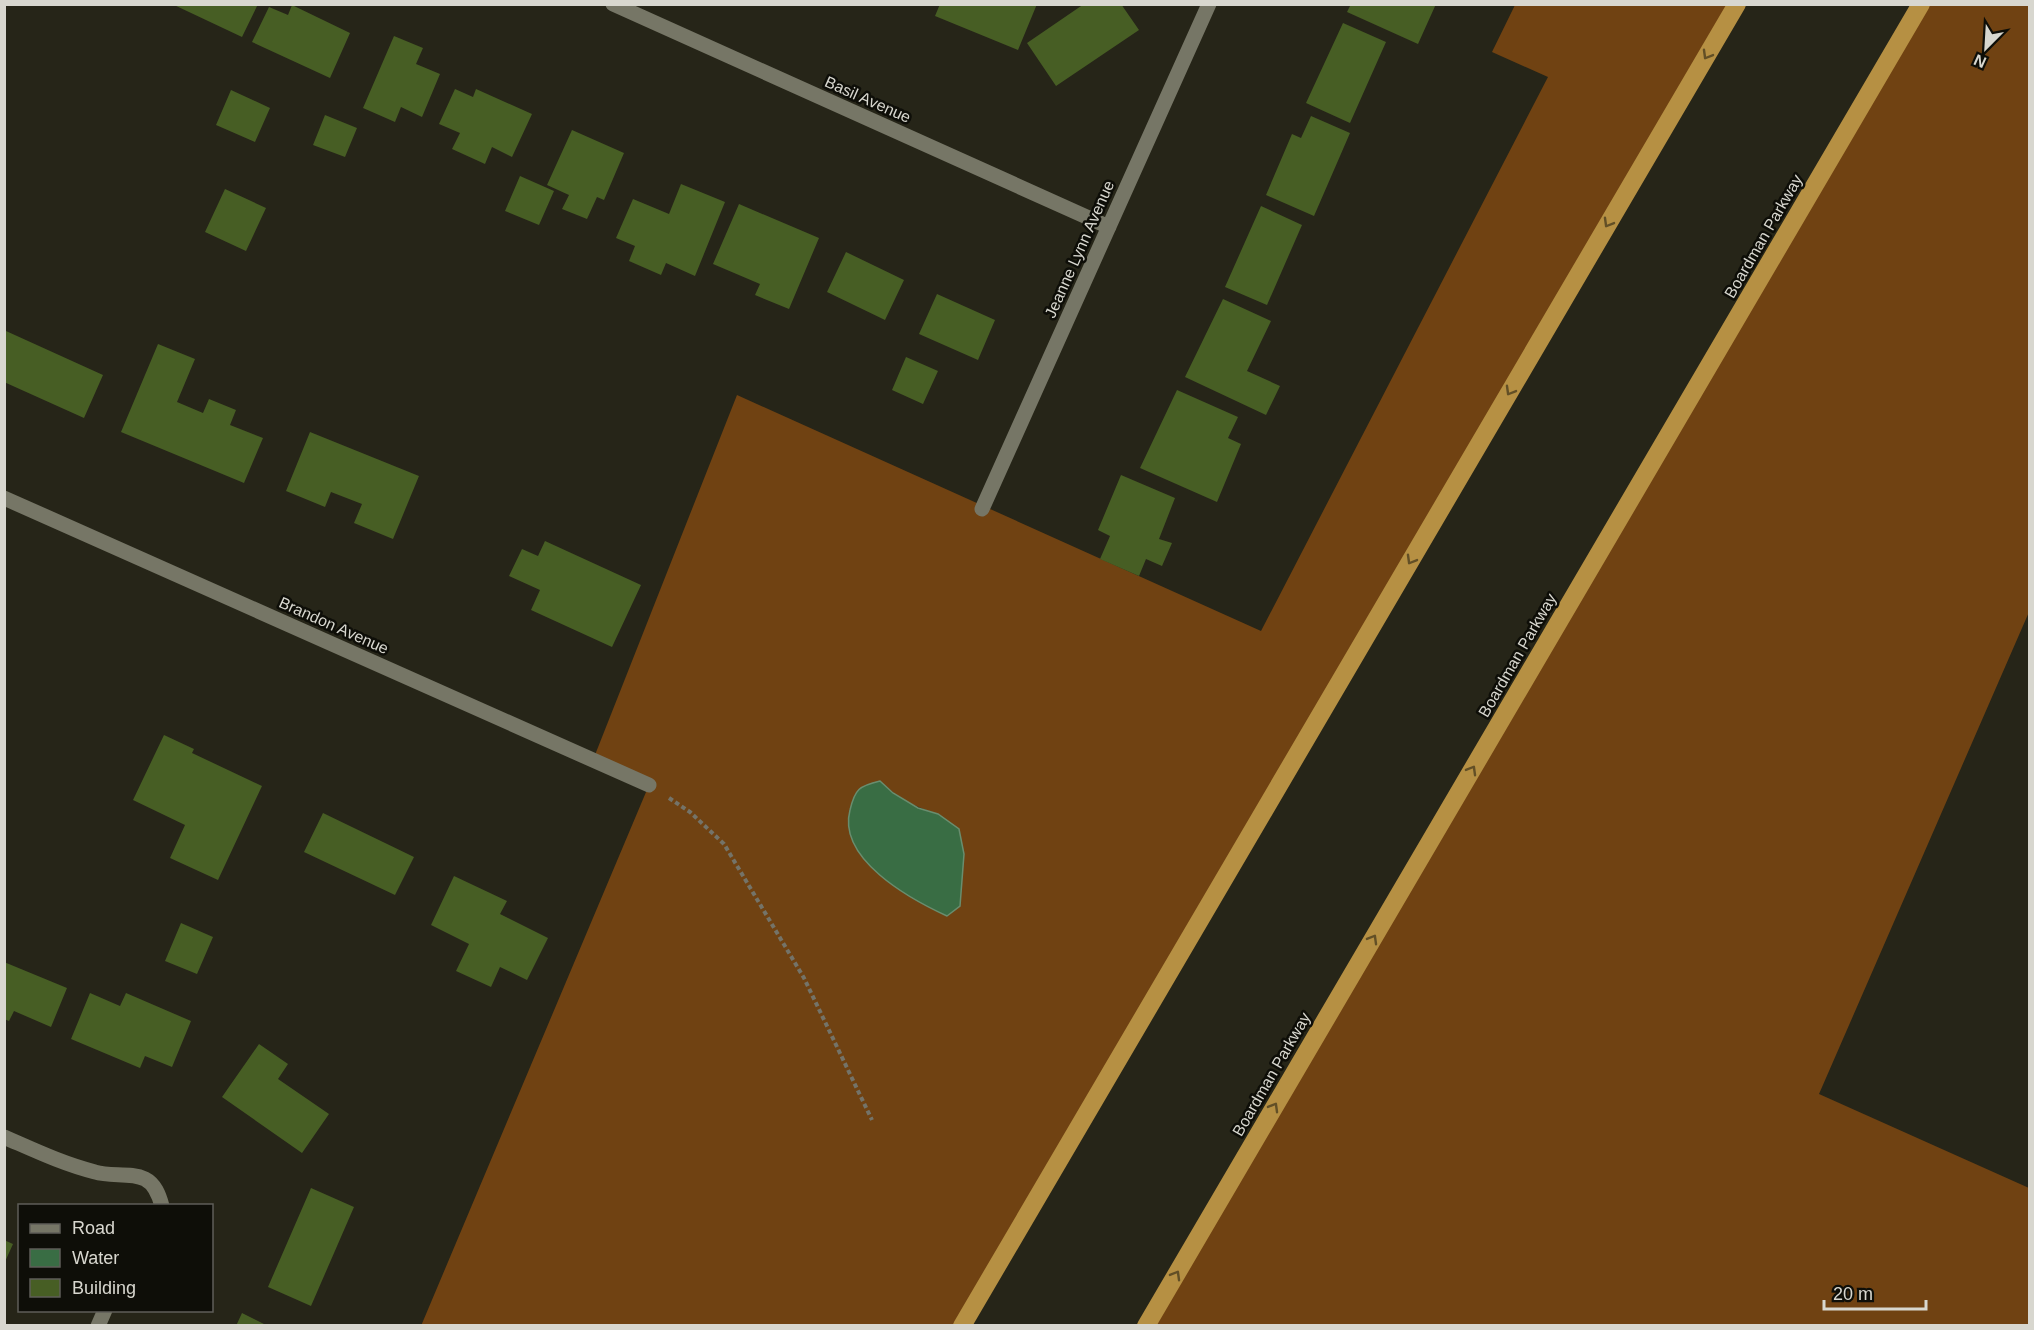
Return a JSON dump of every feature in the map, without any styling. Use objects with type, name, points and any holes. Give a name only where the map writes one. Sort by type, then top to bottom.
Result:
[{"type":"highway","points":[[962,1326],[1737,4]]},
{"type":"highway","name":"Boardman Parkway","points":[[1146,1326],[1921,4]]},
{"type":"street","name":"Basil Avenue","points":[[613,4],[1109,227]]},
{"type":"street","name":"Jeanne Lynn Avenue","points":[[982,509],[1209,4]]},
{"type":"street","name":"Brandon Avenue","points":[[4,498],[649,785]]},
{"type":"street","points":[[4,1137],[67,1164],[98,1173],[143,1178],[152,1184],[161,1201]]},
{"type":"street","points":[[98,1326],[105,1312]]},
{"type":"path","points":[[649,785],[690,812],[724,844],[804,978],[872,1120]]},
{"type":"shaded area","points":[[1515,5],[1737,5],[962,1325],[421,1326],[649,785],[593,760],[737,395],[1261,631],[1548,77],[1492,52]],"holes":[[[880,781],[907,801],[938,814],[936,911]]]},
{"type":"shaded area","points":[[1921,5],[2029,5],[2029,612],[1819,1094],[2029,1188],[2029,1325],[1146,1326]]},
{"type":"water","points":[[880,781],[893,793],[918,808],[938,814],[959,829],[964,854],[960,906],[947,916],[897,888],[865,861],[854,845],[849,828],[850,810],[854,797],[863,787]]},
{"type":"building","points":[[172,4],[258,4],[242,37]]},
{"type":"building","points":[[940,4],[1037,4],[1018,50],[935,16]]},
{"type":"building","points":[[1084,4],[1121,4],[1139,30],[1056,86],[1027,43]]},
{"type":"building","points":[[1351,4],[1436,4],[1418,44],[1347,12]]},
{"type":"building","points":[[292,5],[350,33],[330,78],[252,42],[269,7],[288,15]]},
{"type":"building","points":[[1343,23],[1386,42],[1350,123],[1306,103]]},
{"type":"building","points":[[394,36],[423,48],[416,64],[440,74],[422,117],[401,107],[395,122],[363,108]]},
{"type":"building","points":[[455,89],[473,97],[476,89],[532,114],[512,157],[492,147],[485,164],[452,149],[460,133],[439,124]]},
{"type":"building","points":[[231,90],[270,108],[255,142],[216,125]]},
{"type":"building","points":[[325,115],[357,128],[345,157],[313,145]]},
{"type":"building","points":[[1311,116],[1350,133],[1314,216],[1266,195],[1292,134],[1301,138]]},
{"type":"building","points":[[572,130],[624,153],[604,200],[597,197],[587,219],[562,209],[569,195],[547,185]]},
{"type":"building","points":[[520,176],[554,191],[539,225],[505,211]]},
{"type":"building","points":[[681,184],[725,202],[695,276],[666,263],[661,275],[629,261],[635,246],[616,238],[633,199],[669,214]]},
{"type":"building","points":[[225,189],[266,208],[246,251],[205,232]]},
{"type":"building","points":[[739,204],[819,238],[789,309],[755,295],[760,284],[713,264]]},
{"type":"building","points":[[1261,206],[1302,225],[1267,305],[1225,287]]},
{"type":"building","points":[[846,252],[904,280],[885,320],[827,292]]},
{"type":"building","points":[[937,294],[995,320],[978,360],[919,334]]},
{"type":"building","points":[[1223,299],[1271,321],[1247,371],[1280,386],[1266,415],[1185,377]]},
{"type":"building","points":[[6,331],[103,375],[84,418],[4,382]]},
{"type":"building","points":[[158,344],[195,359],[177,402],[203,413],[209,399],[236,410],[230,425],[263,438],[244,483],[121,432]]},
{"type":"building","points":[[906,357],[938,371],[923,404],[892,390]]},
{"type":"building","points":[[1177,390],[1238,417],[1228,438],[1241,444],[1217,502],[1140,468]]},
{"type":"building","points":[[310,432],[419,476],[393,539],[354,523],[362,504],[331,492],[325,507],[286,491]]},
{"type":"building","points":[[1121,475],[1175,498],[1159,539],[1172,543],[1162,566],[1146,559],[1139,576],[1100,559],[1110,536],[1098,530]]},
{"type":"building","points":[[545,541],[641,585],[612,647],[531,610],[540,590],[509,576],[522,549],[538,556]]},
{"type":"building","points":[[164,735],[194,749],[192,753],[262,786],[218,880],[170,858],[185,825],[133,800]]},
{"type":"building","points":[[323,813],[414,857],[395,895],[304,852]]},
{"type":"building","points":[[454,876],[507,901],[500,914],[548,938],[527,980],[500,967],[491,987],[456,971],[469,944],[431,925]]},
{"type":"building","points":[[181,923],[213,937],[197,974],[165,961]]},
{"type":"building","points":[[4,962],[67,988],[51,1027],[14,1011],[9,1021],[4,1019]]},
{"type":"building","points":[[90,993],[120,1006],[126,993],[191,1021],[172,1067],[145,1056],[140,1068],[71,1039]]},
{"type":"building","points":[[259,1044],[288,1064],[278,1079],[329,1114],[302,1153],[222,1097]]},
{"type":"building","points":[[311,1188],[354,1207],[311,1306],[268,1287]]},
{"type":"building","points":[[4,1240],[13,1244],[4,1264]]},
{"type":"building","points":[[242,1313],[268,1326],[236,1326]]}]
